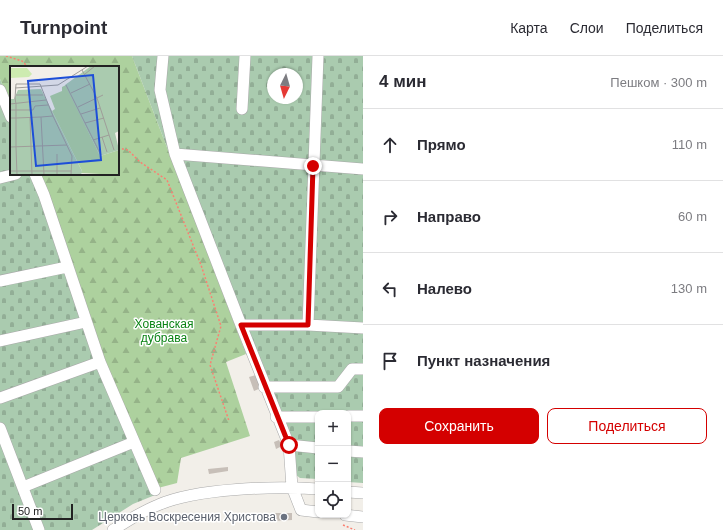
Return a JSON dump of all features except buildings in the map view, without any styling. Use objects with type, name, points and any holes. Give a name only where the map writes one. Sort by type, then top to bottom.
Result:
[{"type":"street","points":[[164,56],[160,90],[175,154],[276,418],[289,445],[292,487],[301,510],[315,512]]},
{"type":"street","points":[[242,109],[245,56]]},
{"type":"street","points":[[308,325],[318,56]]},
{"type":"street","points":[[0,90],[10,115]]},
{"type":"street","points":[[175,154],[363,169]]},
{"type":"street","points":[[0,178],[12,175]]},
{"type":"street","points":[[35,175],[44,195],[100,362],[155,490]]},
{"type":"street","points":[[0,281],[67,267]]},
{"type":"street","points":[[0,341],[86,322]]},
{"type":"street","points":[[241,325],[308,325],[363,328]]},
{"type":"street","points":[[0,398],[100,362]]},
{"type":"street","points":[[264,387],[338,387],[352,369],[363,369]]},
{"type":"street","points":[[351,416],[363,416]]},
{"type":"street","points":[[276,418],[315,417]]},
{"type":"street","points":[[0,428],[39,530]]},
{"type":"street","points":[[23,487],[134,442]]},
{"type":"street","points":[[289,445],[315,448]]},
{"type":"street","points":[[351,451],[363,452]]},
{"type":"street","points":[[113,530],[159,504],[198,494],[292,487],[315,489]]},
{"type":"street","points":[[351,492],[363,493]]},
{"type":"street","points":[[351,515],[363,516]]},
{"type":"path","points":[[6,56],[22,61],[27,66]]},
{"type":"path","points":[[119,148],[128,150],[140,162],[167,180],[201,264],[221,326],[210,365],[229,421]]},
{"type":"green space","name":"Хованская дубрава","points":[[0,56],[132,56],[246,354],[226,362],[250,436],[181,458],[177,483],[158,488],[102,361],[39,175],[119,175],[119,66],[10,66],[10,104],[0,79]]},
{"type":"green space","points":[[132,56],[363,56],[363,483],[351,482],[351,410],[315,410],[315,479],[300,478],[296,475],[259,364],[246,354]]},
{"type":"green space","points":[[0,79],[10,104],[10,175],[39,175],[102,361],[160,493],[133,504],[92,530],[0,530]]},
{"type":"place","name":"Церковь Воскресения Христова","points":[[284,517]]},
{"type":"route","points":[[289,445],[276,418],[241,325],[308,325],[313,166]]}]
